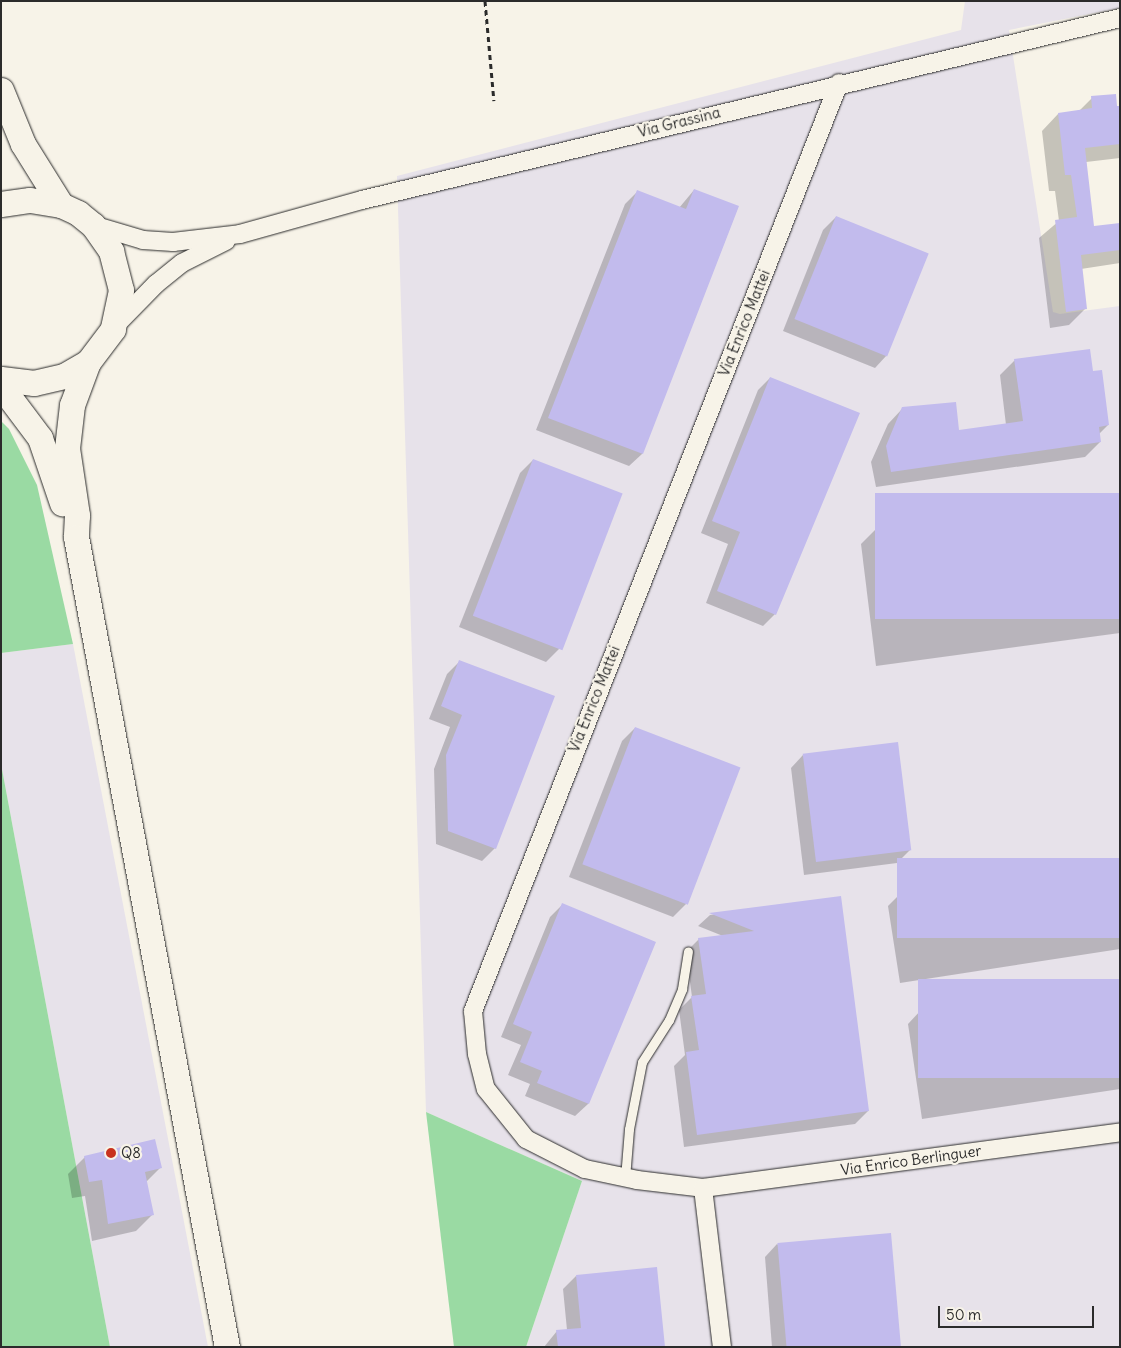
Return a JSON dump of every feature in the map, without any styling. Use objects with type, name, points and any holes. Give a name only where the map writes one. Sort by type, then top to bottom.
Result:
[{"type":"main road","points":[[1,90],[23,144],[61,205]]},
{"type":"main road","points":[[1,204],[30,200],[61,205],[93,225],[111,251],[118,270],[121,290],[113,329],[88,362],[72,405],[67,448],[77,515],[76,537],[227,1347]]},
{"type":"main road","points":[[1,379],[34,383],[64,376],[88,362]]},
{"type":"main road","points":[[1,386],[40,438],[64,511],[76,537]]},
{"type":"street","name":"Via Grassina","points":[[93,225],[142,240],[173,242],[240,234],[362,200],[840,83],[1120,18]]},
{"type":"street","name":"Via Enrico Mattei","points":[[703,1188],[625,1178],[585,1169],[526,1139],[505,1117],[486,1089],[476,1054],[473,1011],[840,83]]},
{"type":"street","name":"Via Grassina","points":[[113,329],[156,284],[182,263],[240,234]]},
{"type":"street","name":"Via Enrico Berlinguer","points":[[703,1188],[1120,1132]]},
{"type":"street","points":[[703,1188],[722,1347]]},
{"type":"lane","points":[[625,1178],[629,1129],[642,1062],[670,1020],[682,989],[688,951]]},
{"type":"path","points":[[485,1],[494,101]]},
{"type":"shaded area","points":[[965,1],[1120,1],[1120,8],[1009,30],[1053,312],[1060,314],[1120,306],[1120,1347],[526,1347],[582,1181],[426,1112],[397,176],[961,30]]},
{"type":"shaded area","points":[[73,644],[208,1347],[110,1347],[1,764],[1,653]]},
{"type":"green space","points":[[1,421],[9,429],[37,485],[73,644],[1,653]]},
{"type":"green space","points":[[1,764],[110,1347],[1,1347]]},
{"type":"green space","points":[[426,1112],[582,1181],[526,1347],[454,1347]]},
{"type":"building","points":[[1116,94],[1117,106],[1120,106],[1120,144],[1085,148],[1094,226],[1120,223],[1120,250],[1081,255],[1087,309],[1066,312],[1055,220],[1077,217],[1071,175],[1065,175],[1058,113],[1092,108],[1091,96]]},
{"type":"building","points":[[694,189],[739,206],[643,454],[548,418],[637,190],[686,209]]},
{"type":"building","points":[[836,216],[929,253],[887,356],[794,319]]},
{"type":"building","points":[[1090,349],[1093,371],[1102,370],[1109,425],[1099,427],[1101,442],[891,472],[886,446],[902,407],[956,402],[959,430],[1023,421],[1014,359]]},
{"type":"building","points":[[770,377],[860,413],[776,615],[717,591],[740,532],[712,521]]},
{"type":"building","points":[[533,459],[623,493],[562,650],[473,616]]},
{"type":"building","points":[[875,493],[1120,493],[1120,619],[875,619]]},
{"type":"building","points":[[459,660],[555,696],[496,849],[448,831],[446,755],[462,715],[441,706]]},
{"type":"building","points":[[635,727],[740,767],[688,905],[582,864]]},
{"type":"building","points":[[898,742],[911,850],[816,862],[803,754]]},
{"type":"building","points":[[897,858],[1120,858],[1120,938],[897,938]]},
{"type":"building","points":[[841,896],[869,1111],[697,1135],[686,1052],[699,1050],[691,996],[706,994],[698,938],[754,931],[709,913]]},
{"type":"building","points":[[562,903],[656,942],[589,1104],[537,1083],[542,1071],[520,1062],[532,1032],[513,1024]]},
{"type":"building","points":[[918,979],[1120,979],[1120,1078],[918,1078]]},
{"type":"building","points":[[155,1139],[162,1168],[145,1172],[154,1215],[108,1224],[102,1180],[89,1182],[84,1156]]},
{"type":"building","points":[[891,1233],[901,1347],[787,1347],[777,1243]]},
{"type":"building","points":[[657,1267],[665,1347],[558,1347],[556,1330],[581,1328],[576,1275]]},
{"type":"place","name":"Q8","points":[[111,1153]]}]
